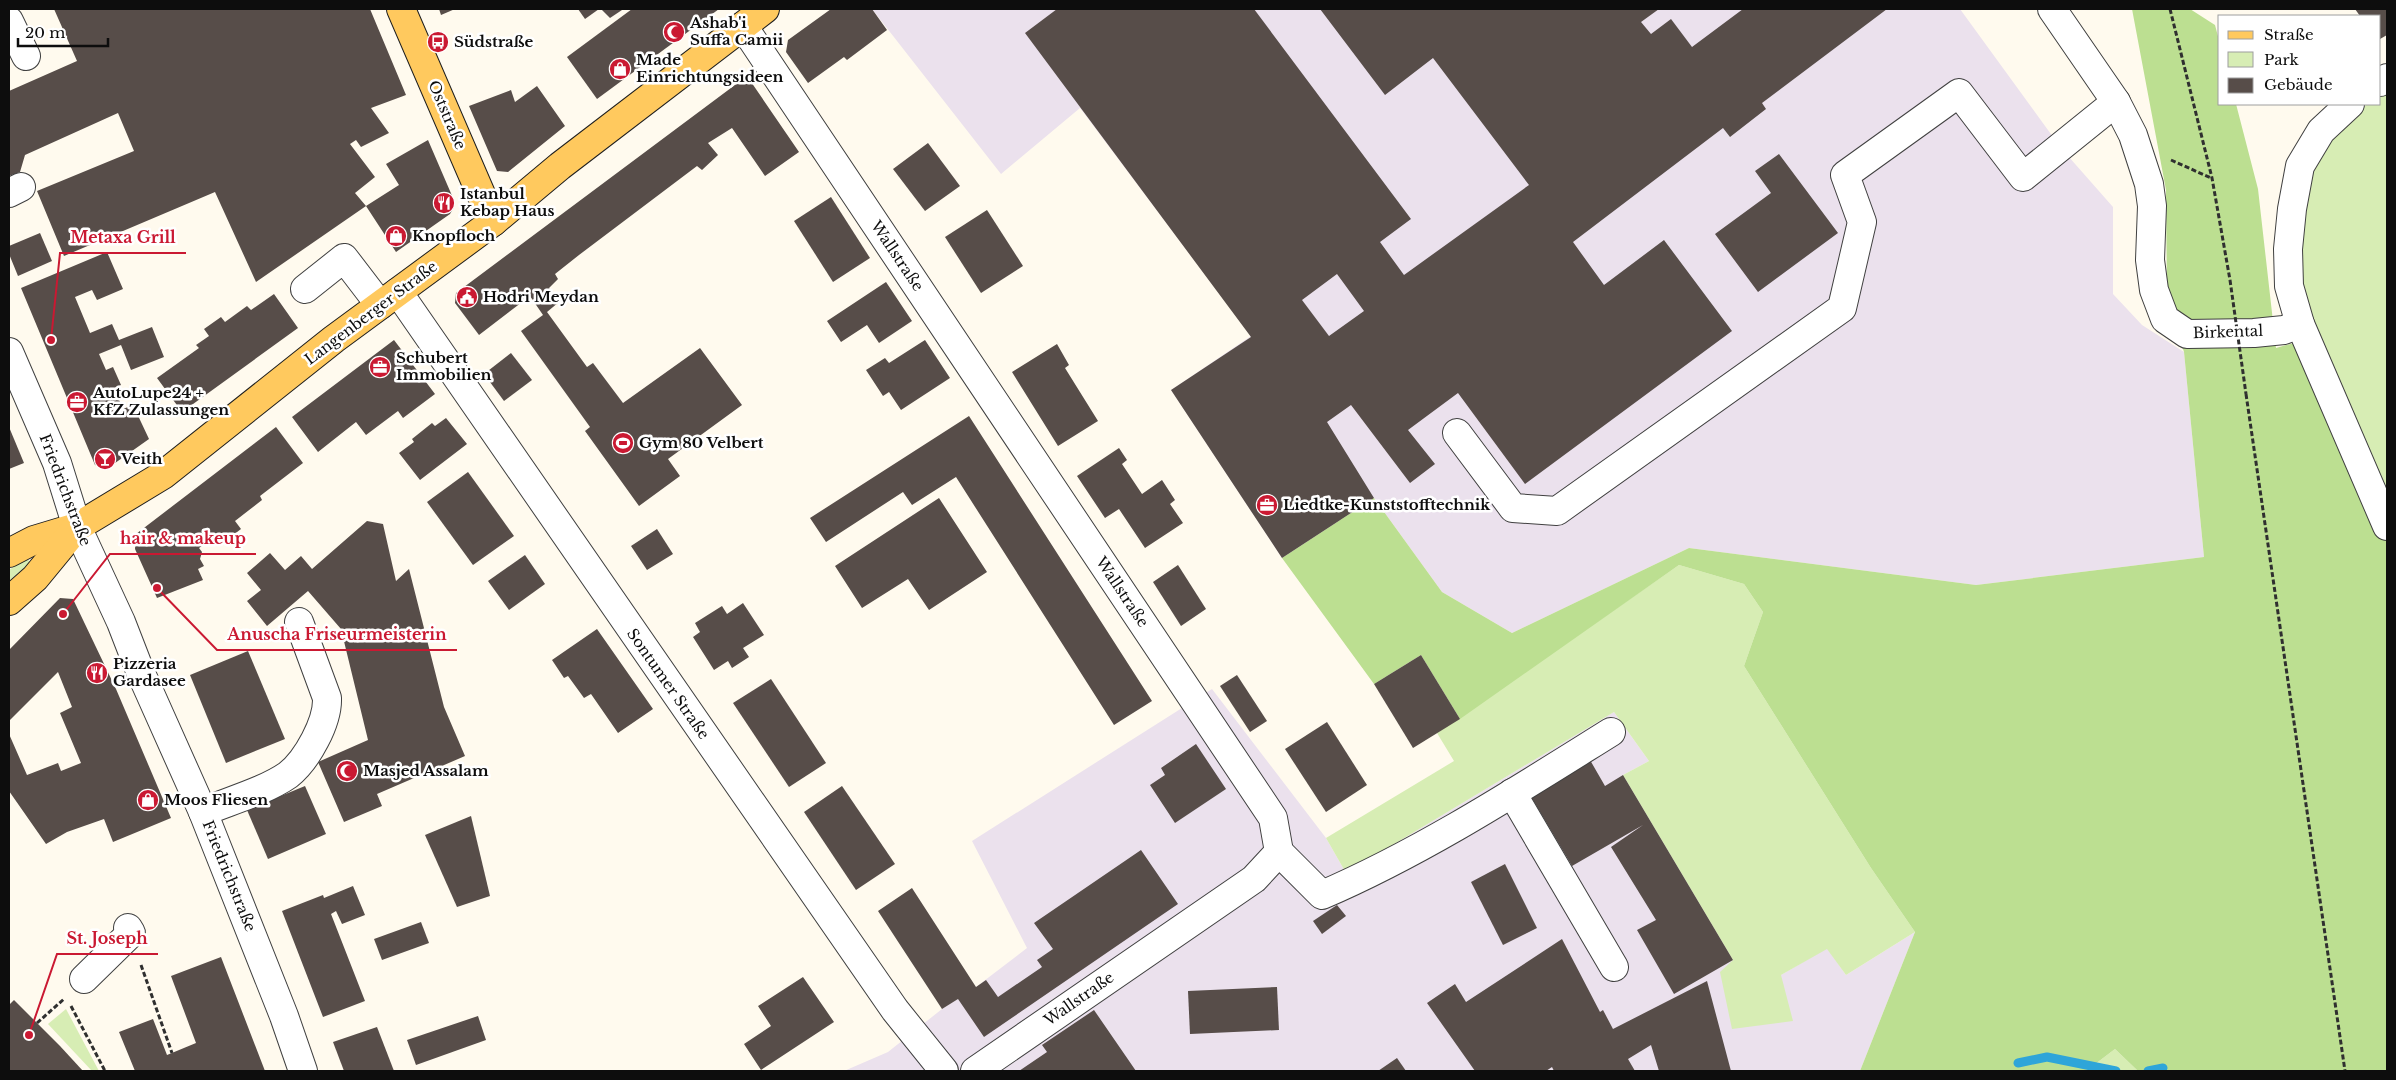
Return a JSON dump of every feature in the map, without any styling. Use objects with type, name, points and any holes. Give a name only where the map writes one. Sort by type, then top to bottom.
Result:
[{"type":"main road","name":"Oststraße","points":[[401,9],[493,222]]},
{"type":"main road","name":"Langenberger Straße","points":[[9,553],[34,540],[77,527],[163,475],[389,298],[493,222],[560,166],[765,9]]},
{"type":"main road","points":[[9,601],[35,578],[77,527]]},
{"type":"street","name":"Birkental","points":[[2052,9],[2116,102],[2133,135],[2149,184],[2152,206],[2150,260],[2154,290],[2165,319],[2187,334],[2254,333],[2284,330],[2300,324]]},
{"type":"street","points":[[9,21],[26,56]]},
{"type":"street","name":"Wallstraße","points":[[743,26],[1273,818],[1280,852],[1254,879],[975,1071]]},
{"type":"street","points":[[1457,433],[1512,508],[1557,511],[1842,308],[1862,222],[1846,175],[1959,93],[2023,177],[2067,144],[2116,102]]},
{"type":"street","points":[[2349,105],[2321,131],[2300,166],[2292,209],[2288,248],[2289,286],[2300,324],[2387,526]]},
{"type":"street","name":"Sontumer Straße","points":[[305,289],[344,258],[389,298],[890,1003],[944,1071]]},
{"type":"street","name":"Friedrichstraße","points":[[9,352],[57,463],[77,527],[118,616],[140,671],[203,812],[284,1016],[303,1071]]},
{"type":"street","points":[[203,812],[288,774],[309,750],[322,727],[327,711],[327,698],[299,622]]},
{"type":"street","points":[[1280,852],[1322,895],[1360,879],[1512,793],[1611,732]]},
{"type":"street","points":[[1512,793],[1614,967]]},
{"type":"street","points":[[84,978],[129,931]]},
{"type":"path","points":[[2170,9],[2209,168],[2230,280],[2345,1071]]},
{"type":"path","points":[[129,931],[172,1053]]},
{"type":"path","points":[[36,1023],[66,996],[105,1071]]},
{"type":"shaded area","points":[[872,9],[1960,9],[2061,148],[2113,207],[2113,294],[2142,325],[2184,352],[2204,557],[1976,585],[1689,548],[1512,633],[1442,592],[1374,498],[1282,558],[1171,390],[1251,336],[1080,108],[1001,174]]},
{"type":"shaded area","points":[[1212,689],[1326,838],[1346,873],[1614,712],[1649,761],[1623,775],[1733,960],[1781,975],[1827,948],[1846,975],[1915,932],[1860,1071],[844,1071],[888,1052],[942,1009],[976,987],[1027,948],[972,841]]},
{"type":"green space","points":[[2132,9],[2190,9],[2215,25],[2218,36],[2218,105],[2236,105],[2258,189],[2276,348],[2318,336],[2387,507],[2387,1071],[2138,1071],[2115,1049],[2086,1071],[1860,1071],[1915,932],[1871,868],[1744,666],[1763,612],[1744,584],[1679,565],[1460,719],[1421,655],[1374,684],[1282,558],[1374,498],[1442,592],[1512,633],[1689,548],[1976,585],[2204,557],[2184,352],[2167,299],[2166,190]]},
{"type":"green space","points":[[2387,90],[2387,507],[2301,298],[2297,247],[2309,169],[2330,134],[2366,105],[2381,105],[2381,94]]},
{"type":"green space","points":[[27,557],[30,563],[9,581],[9,570]]},
{"type":"green space","points":[[1679,565],[1744,584],[1763,612],[1744,666],[1871,868],[1915,932],[1846,975],[1827,949],[1781,975],[1793,1021],[1732,1029],[1720,972],[1733,960],[1623,775],[1649,761],[1614,712],[1346,873],[1326,838],[1454,761],[1437,733]]},
{"type":"green space","points":[[66,1009],[99,1071],[92,1071],[48,1024]]},
{"type":"green space","points":[[2115,1049],[2138,1071],[2086,1071]]},
{"type":"building","points":[[54,9],[370,9],[406,95],[371,108],[389,133],[361,147],[356,140],[350,144],[375,177],[355,193],[366,206],[256,282],[215,192],[64,256],[37,191],[134,151],[118,113],[25,155],[20,172],[9,176],[9,91],[77,61]]},
{"type":"building","points":[[439,9],[455,9],[441,15]]},
{"type":"building","points":[[578,9],[599,9],[585,19]]},
{"type":"building","points":[[601,9],[621,9],[622,10],[610,18]]},
{"type":"building","points":[[632,9],[719,9],[597,99],[567,57]]},
{"type":"building","points":[[831,9],[872,9],[887,30],[847,60],[844,57],[808,83],[786,52],[788,40]]},
{"type":"building","points":[[1057,9],[1254,9],[1411,219],[1380,242],[1404,275],[1529,185],[1433,58],[1385,95],[1320,9],[1659,9],[1641,22],[1651,34],[1671,19],[1692,47],[1743,9],[1887,9],[1762,103],[1766,109],[1730,137],[1723,128],[1573,242],[1604,285],[1664,240],[1732,331],[1525,484],[1458,393],[1408,430],[1435,464],[1410,483],[1351,405],[1327,422],[1374,498],[1282,558],[1171,390],[1251,337],[1025,33]],"holes":[[[1337,274],[1364,311],[1329,336],[1302,300]]]},
{"type":"building","points":[[2355,9],[2387,9],[2387,35],[2381,38],[2381,15],[2359,15]]},
{"type":"building","points":[[747,76],[799,152],[765,176],[732,128],[708,143],[718,155],[702,170],[697,166],[579,255],[555,274],[558,279],[549,288],[559,302],[547,312],[587,367],[593,363],[623,403],[700,348],[742,405],[668,459],[680,476],[639,506],[585,431],[590,427],[521,331],[543,315],[530,296],[479,335],[455,303],[456,293]]},
{"type":"building","points":[[537,86],[565,126],[508,172],[497,171],[469,106],[511,90],[515,102]]},
{"type":"building","points":[[428,140],[453,198],[454,207],[450,214],[396,252],[366,206],[399,185],[386,164]]},
{"type":"building","points":[[928,143],[960,186],[925,211],[893,169]]},
{"type":"building","points":[[1779,154],[1838,233],[1758,292],[1715,234],[1771,193],[1755,171]]},
{"type":"building","points":[[831,197],[870,258],[833,282],[794,221]]},
{"type":"building","points":[[987,210],[1023,266],[981,293],[945,237]]},
{"type":"building","points":[[40,233],[52,261],[18,276],[9,254],[9,246]]},
{"type":"building","points":[[107,252],[123,289],[97,300],[92,290],[75,297],[90,333],[112,324],[119,340],[152,327],[164,357],[131,370],[121,345],[99,354],[106,370],[113,367],[121,385],[114,388],[123,409],[133,405],[149,439],[108,468],[95,465],[21,288]]},
{"type":"building","points":[[886,282],[912,321],[879,343],[867,325],[841,342],[827,321]]},
{"type":"building","points":[[274,294],[298,328],[182,412],[157,378],[199,348],[196,345],[209,336],[204,329],[221,317],[225,322],[247,306],[251,310]]},
{"type":"building","points":[[394,340],[435,394],[403,418],[398,411],[366,435],[356,422],[318,452],[292,417]]},
{"type":"building","points":[[925,340],[950,378],[901,410],[889,392],[883,396],[866,370],[885,358],[889,363]]},
{"type":"building","points":[[1057,344],[1069,365],[1065,368],[1098,421],[1058,446],[1012,372]]},
{"type":"building","points":[[511,353],[532,380],[504,401],[484,374]]},
{"type":"building","points":[[969,416],[1152,701],[1114,725],[956,477],[912,505],[903,492],[826,542],[810,518]]},
{"type":"building","points":[[446,418],[467,444],[420,480],[399,453],[414,442],[412,439],[432,423],[435,426]]},
{"type":"building","points":[[9,427],[24,463],[9,469]]},
{"type":"building","points":[[276,427],[303,463],[260,496],[262,500],[235,521],[241,529],[224,542],[218,534],[199,548],[202,552],[200,559],[204,566],[198,569],[203,580],[157,598],[135,549],[136,534]]},
{"type":"building","points":[[1119,448],[1127,460],[1122,464],[1142,494],[1162,480],[1175,500],[1170,504],[1183,523],[1145,548],[1119,509],[1105,518],[1077,476]]},
{"type":"building","points":[[468,472],[514,536],[473,565],[427,502]]},
{"type":"building","points":[[939,498],[987,572],[929,610],[908,579],[862,608],[835,566]]},
{"type":"building","points":[[367,521],[383,524],[396,581],[409,569],[444,707],[465,756],[377,794],[382,806],[344,822],[318,762],[368,740],[341,629],[308,591],[267,626],[247,601],[261,590],[247,573],[270,553],[285,570],[301,556],[312,569]]},
{"type":"building","points":[[657,529],[673,554],[647,570],[631,546]]},
{"type":"building","points":[[525,555],[545,584],[509,610],[488,581]]},
{"type":"building","points":[[1178,565],[1206,609],[1181,626],[1153,582]]},
{"type":"building","points":[[60,598],[73,599],[116,689],[171,818],[113,842],[104,819],[67,832],[46,844],[9,791],[9,734],[27,775],[58,763],[61,771],[81,763],[60,713],[72,707],[58,672],[9,721],[9,650]]},
{"type":"building","points":[[743,603],[764,635],[743,648],[749,657],[732,668],[728,661],[714,670],[693,637],[700,632],[695,623],[722,606],[727,614]]},
{"type":"building","points":[[597,629],[653,709],[618,733],[591,694],[584,698],[568,676],[564,678],[552,660]]},
{"type":"building","points":[[248,651],[285,739],[226,763],[190,675]]},
{"type":"building","points":[[1421,655],[1460,719],[1413,748],[1374,684]]},
{"type":"building","points":[[1237,675],[1267,721],[1250,732],[1220,686]]},
{"type":"building","points":[[771,679],[826,763],[789,787],[733,703]]},
{"type":"building","points":[[1327,722],[1367,785],[1326,812],[1285,749]]},
{"type":"building","points":[[1196,744],[1226,789],[1175,823],[1150,785],[1165,775],[1161,768]]},
{"type":"building","points":[[1590,760],[1605,786],[1623,775],[1733,960],[1674,994],[1637,930],[1656,920],[1611,847],[1643,825],[1572,866],[1530,795]]},
{"type":"building","points":[[305,786],[326,834],[268,859],[247,810]]},
{"type":"building","points":[[842,786],[895,864],[856,890],[804,812]]},
{"type":"building","points":[[471,816],[490,896],[457,907],[425,835]]},
{"type":"building","points":[[1141,850],[1178,904],[984,1037],[958,999],[942,1009],[878,911],[912,888],[976,987],[986,980],[998,997],[1042,967],[1037,960],[1053,949],[1034,923]]},
{"type":"building","points":[[1505,864],[1537,928],[1503,945],[1471,882]]},
{"type":"building","points":[[353,886],[365,915],[342,924],[336,911],[331,914],[365,1001],[323,1017],[282,911],[323,895],[324,898]]},
{"type":"building","points":[[1337,905],[1346,916],[1322,934],[1313,921]]},
{"type":"building","points":[[421,922],[429,943],[382,960],[374,939]]},
{"type":"building","points":[[1562,939],[1600,1012],[1603,1010],[1613,1029],[1707,981],[1731,1071],[1659,1071],[1651,1045],[1628,1059],[1635,1071],[1554,1071],[1552,1067],[1546,1071],[1475,1071],[1427,1003],[1455,984],[1466,1002]]},
{"type":"building","points":[[221,957],[265,1071],[135,1071],[119,1032],[153,1019],[167,1055],[196,1043],[171,976]]},
{"type":"building","points":[[803,977],[834,1022],[761,1070],[744,1044],[771,1026],[758,1006]]},
{"type":"building","points":[[1277,987],[1279,1030],[1190,1034],[1188,991]]},
{"type":"building","points":[[14,1000],[83,1071],[9,1071],[9,1005]]},
{"type":"building","points":[[1094,1010],[1136,1071],[1019,1071],[1047,1052],[1042,1045]]},
{"type":"building","points":[[478,1016],[486,1040],[416,1065],[407,1040]]},
{"type":"building","points":[[377,1027],[394,1071],[344,1071],[333,1042]]},
{"type":"building","points":[[1397,1058],[1406,1071],[1378,1071]]},
{"type":"waterway","points":[[2018,1063],[2047,1057],[2116,1071]]},
{"type":"waterway","points":[[2148,1071],[2163,1068]]},
{"type":"place","name":"Ashab'i Suffa Camii","points":[[674,32]]},
{"type":"place","name":"Südstraße","points":[[438,42]]},
{"type":"place","name":"Made Einrichtungsideen","points":[[620,69]]},
{"type":"place","name":"Istanbul Kebap Haus","points":[[444,203]]},
{"type":"place","name":"Knopfloch","points":[[396,236]]},
{"type":"place","name":"Hodri Meydan","points":[[467,297]]},
{"type":"place","name":"Metaxa Grill","points":[[51,340]]},
{"type":"place","name":"Schubert Immobilien","points":[[380,367]]},
{"type":"place","name":"AutoLupe24 + KfZ Zulassungen","points":[[77,402]]},
{"type":"place","name":"Gym 80 Velbert","points":[[623,443]]},
{"type":"place","name":"Veith","points":[[105,459]]},
{"type":"place","name":"Liedtke-Kunststofftechnik","points":[[1267,505]]},
{"type":"place","name":"Anuscha Friseurmeisterin","points":[[157,588]]},
{"type":"place","name":"hair & makeup","points":[[63,614]]},
{"type":"place","name":"Pizzeria Gardasee","points":[[97,673]]},
{"type":"place","name":"Masjed Assalam","points":[[347,771]]},
{"type":"place","name":"Moos Fliesen","points":[[148,800]]},
{"type":"place","name":"St. Joseph","points":[[29,1035]]}]
